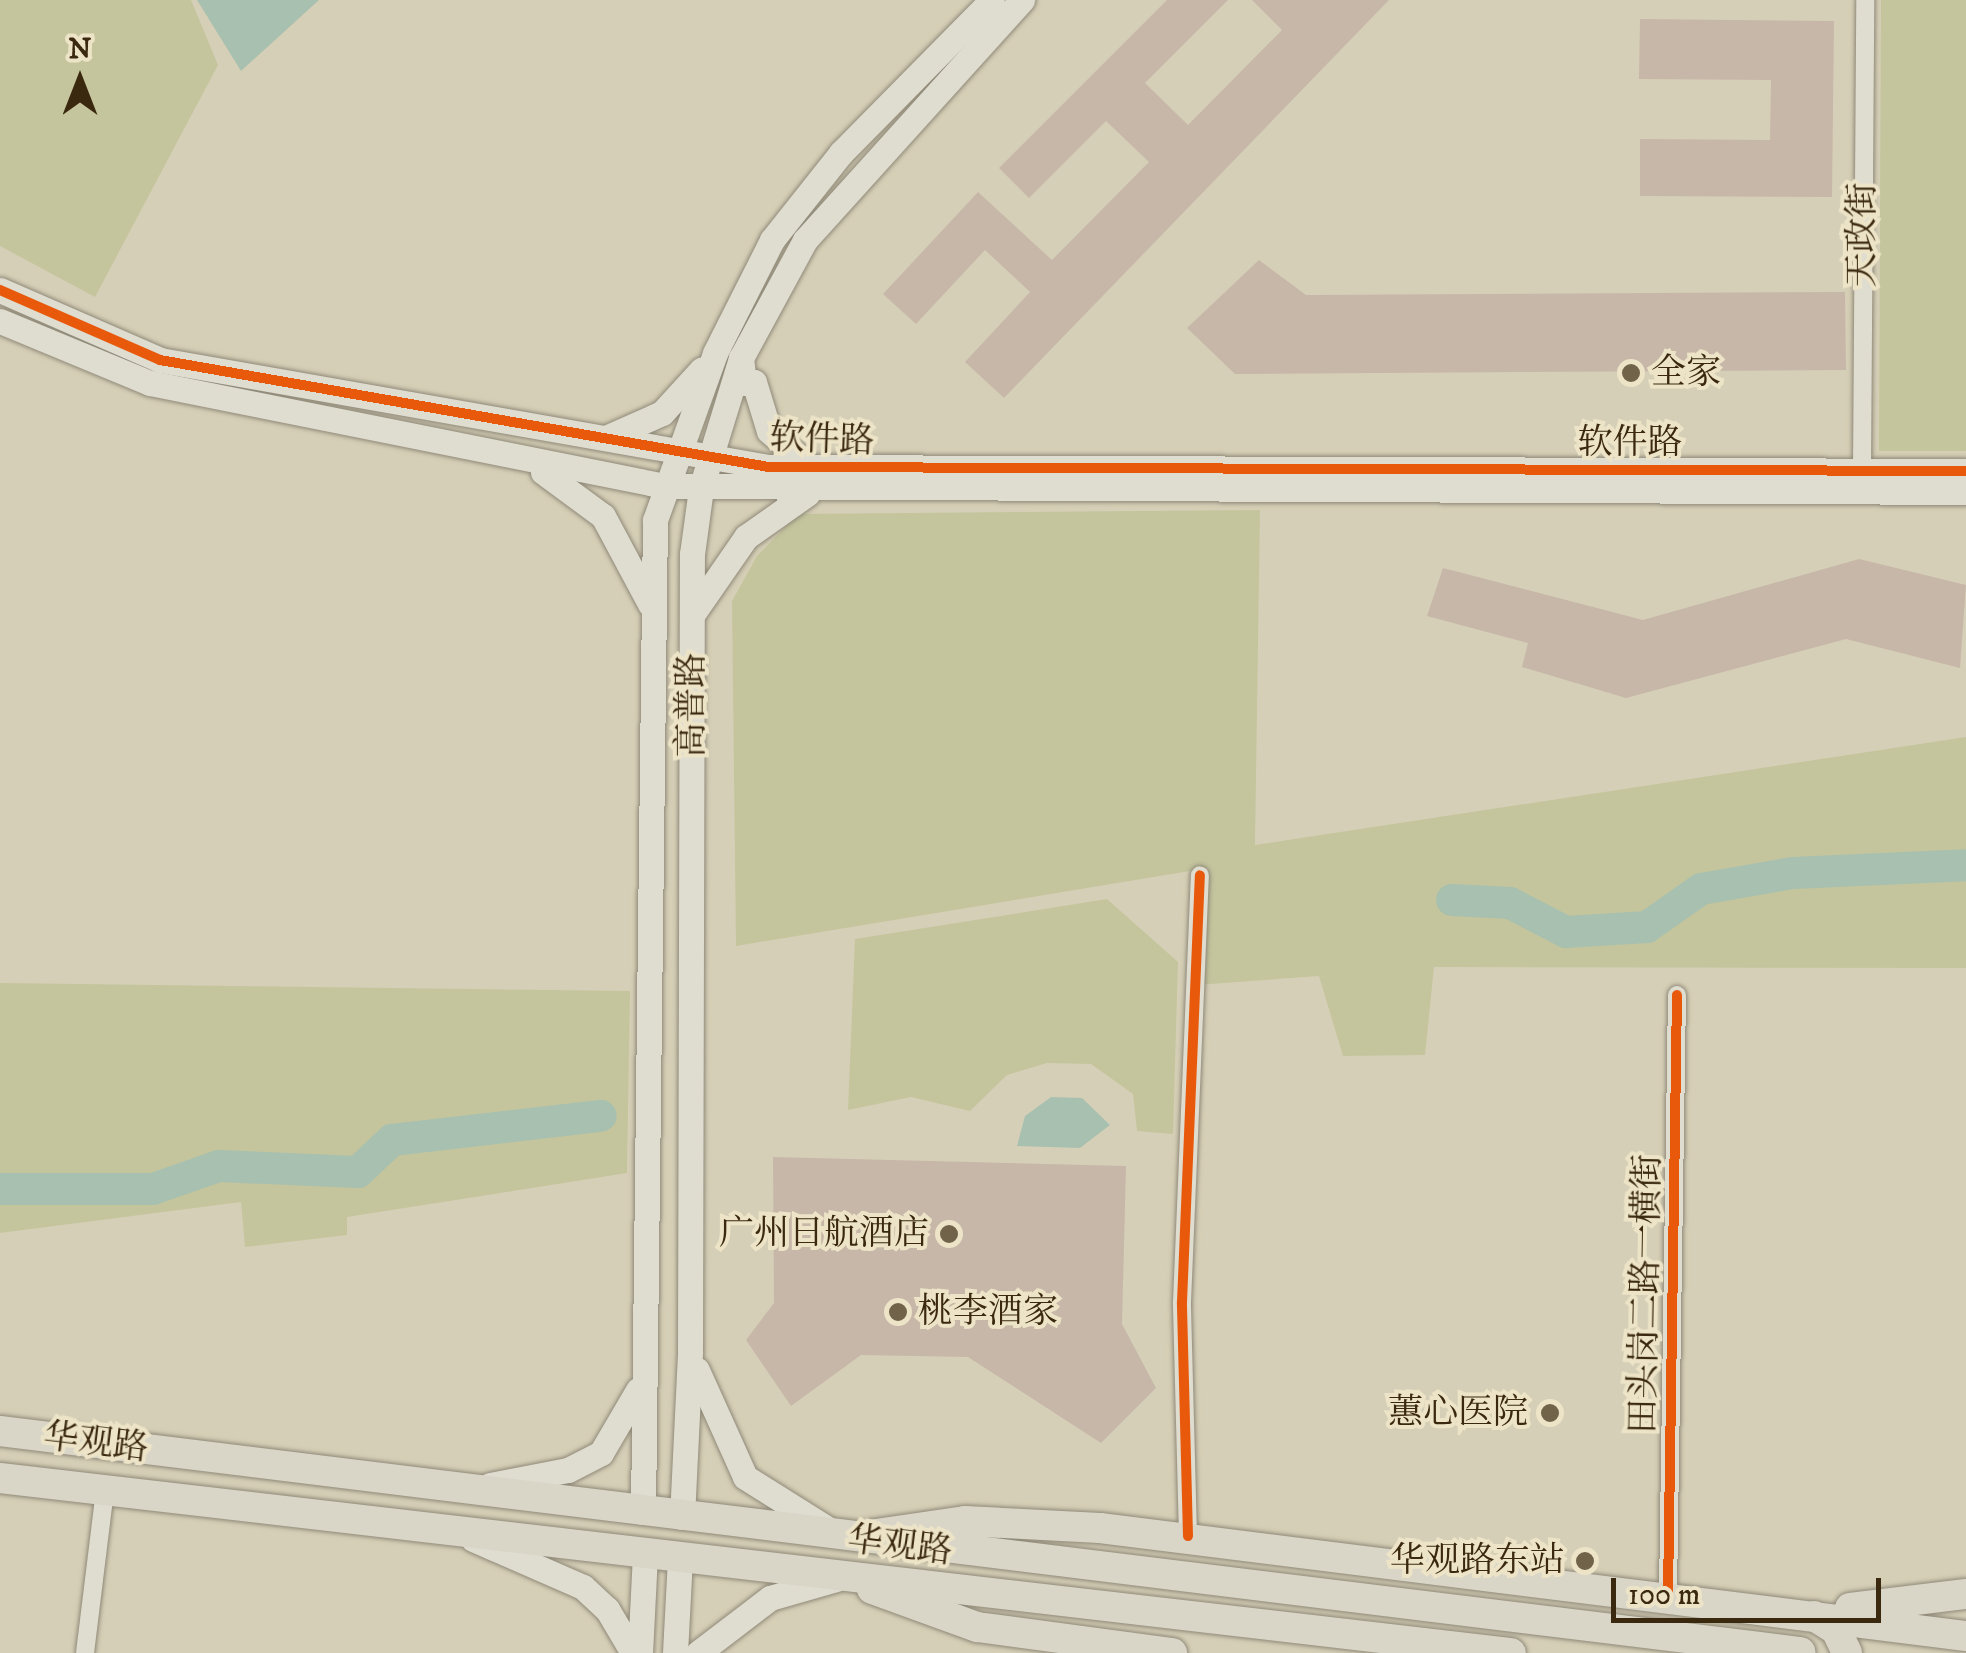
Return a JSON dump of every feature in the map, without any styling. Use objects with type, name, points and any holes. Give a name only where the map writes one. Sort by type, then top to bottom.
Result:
[{"type":"main road","name":"华观路","points":[[0,1430],[846,1540],[1800,1652]]},
{"type":"main road","name":"华观路","points":[[0,1478],[1511,1653]]},
{"type":"main road","points":[[846,1540],[965,1521],[1188,1536],[1668,1593],[1966,1636]]},
{"type":"main road","points":[[846,1577],[977,1627],[1172,1653]]},
{"type":"main road","points":[[1807,1612],[1966,1594]]},
{"type":"main road","points":[[1807,1612],[1836,1630],[1848,1653]]},
{"type":"street","name":"高普路","points":[[643,1512],[650,605],[665,486],[715,353],[753,271],[797,205],[992,0]]},
{"type":"street","name":"高普路","points":[[682,1518],[690,1351],[691,665],[701,488],[741,358],[831,206],[1022,0]]},
{"type":"street","name":"天政街","points":[[1862,470],[1865,0]]},
{"type":"street","name":"软件路","points":[[0,290],[160,360],[602,438],[811,481],[1966,492]]},
{"type":"street","name":"软件路","points":[[0,322],[150,383],[520,461],[665,486],[701,488],[811,481],[1966,471]]},
{"type":"street","points":[[602,438],[662,414],[715,353]]},
{"type":"street","points":[[692,614],[746,537],[811,481],[769,432],[754,382],[744,383],[741,358]]},
{"type":"street","points":[[520,461],[603,516],[650,605]]},
{"type":"street","points":[[650,666],[691,665]]},
{"type":"street","points":[[1188,1536],[1182,1302],[1200,875]]},
{"type":"street","name":"田头岗二路一横街","points":[[1668,1593],[1677,995]]},
{"type":"street","points":[[690,1351],[716,1427],[745,1476],[846,1540]]},
{"type":"street","points":[[463,1488],[568,1470],[601,1452],[631,1409],[644,1361]]},
{"type":"street","points":[[642,1403],[689,1402]]},
{"type":"street","points":[[85,1653],[104,1491]]},
{"type":"street","points":[[528,1540],[533,1498]]},
{"type":"street","points":[[455,1531],[582,1586],[608,1609],[637,1653]]},
{"type":"street","points":[[637,1653],[645,1554]]},
{"type":"street","points":[[674,1653],[680,1558]]},
{"type":"street","points":[[698,1653],[770,1598],[846,1577]]},
{"type":"shaded area","points":[[0,0],[191,0],[218,65],[95,297],[0,246]]},
{"type":"shaded area","points":[[197,0],[319,0],[241,71]]},
{"type":"shaded area","points":[[1881,0],[1966,0],[1966,451],[1879,451]]},
{"type":"shaded area","points":[[1260,510],[1255,845],[1966,737],[1966,968],[1434,967],[1425,1055],[1343,1056],[1319,976],[1196,985],[1208,868],[736,946],[732,601],[757,556],[798,514]]},
{"type":"shaded area","points":[[1107,899],[1178,962],[1173,1134],[1137,1131],[1133,1094],[1091,1064],[1047,1063],[1007,1075],[970,1111],[911,1097],[848,1110],[855,939]]},
{"type":"shaded area","points":[[0,983],[630,991],[627,1173],[347,1217],[347,1235],[245,1247],[241,1202],[0,1233]]},
{"type":"shaded area","points":[[1051,1097],[1082,1098],[1110,1125],[1080,1148],[1017,1146],[1025,1116]]},
{"type":"building","points":[[1167,0],[1228,0],[1145,83],[1188,125],[1282,30],[1252,0],[1389,0],[1004,398],[965,362],[1030,292],[985,250],[916,324],[883,294],[978,192],[1052,260],[1149,162],[1106,121],[1029,198],[999,168]]},
{"type":"building","points":[[1640,19],[1834,21],[1832,197],[1640,196],[1640,139],[1770,140],[1771,80],[1639,79]]},
{"type":"building","points":[[1259,260],[1306,295],[1845,292],[1846,370],[1235,374],[1187,328]]},
{"type":"building","points":[[1859,559],[1966,585],[1960,668],[1846,639],[1626,698],[1522,667],[1528,643],[1427,616],[1443,568],[1643,620]]},
{"type":"building","name":"广州日航酒店","points":[[773,1157],[1126,1166],[1122,1324],[1156,1388],[1101,1443],[968,1357],[861,1355],[791,1406],[746,1340],[774,1303]]},
{"type":"waterway","points":[[1452,900],[1510,903],[1566,932],[1647,927],[1701,889],[1793,873],[1966,865]]},
{"type":"waterway","points":[[0,1189],[153,1189],[219,1166],[358,1172],[392,1140],[601,1116]]},
{"type":"cycle path","points":[[0,290],[160,360],[769,467],[1966,471]]},
{"type":"cycle path","points":[[1188,1536],[1182,1302],[1200,875]]},
{"type":"cycle path","points":[[1668,1593],[1677,995]]},
{"type":"place","name":"全家","points":[[1631,373]]},
{"type":"place","name":"广州日航酒店","points":[[949,1234]]},
{"type":"place","name":"桃李酒家","points":[[898,1312]]},
{"type":"place","name":"蕙心医院","points":[[1550,1413]]},
{"type":"place","name":"华观路东站","points":[[1585,1561]]}]
